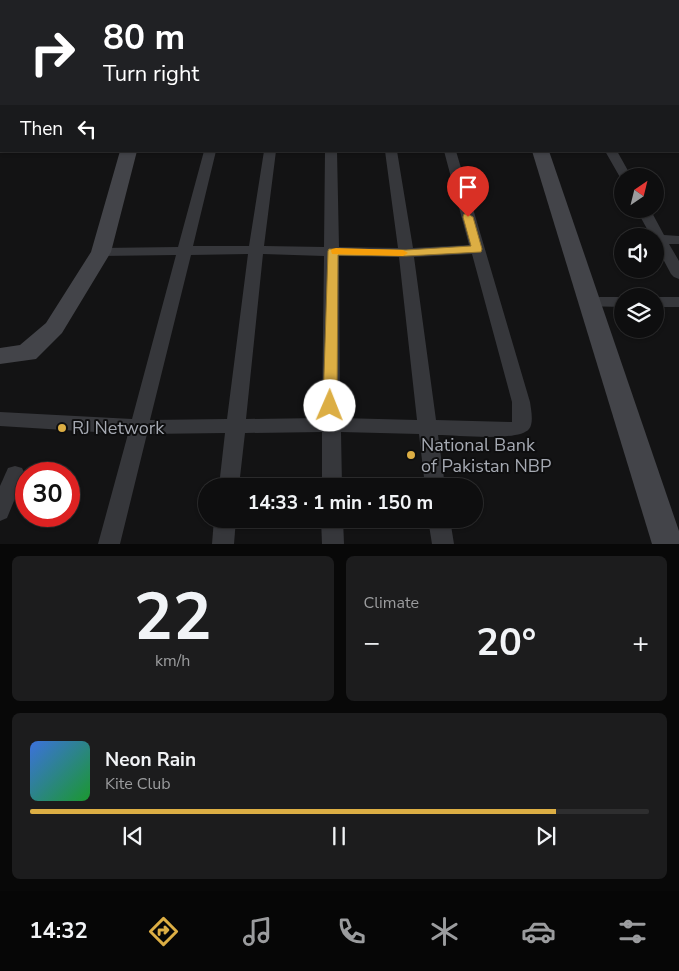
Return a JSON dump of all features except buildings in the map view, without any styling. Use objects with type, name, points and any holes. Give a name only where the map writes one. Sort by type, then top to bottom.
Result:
[{"type":"street","points":[[0,356],[27,352],[54,328],[101,252],[129,152]]},
{"type":"street","points":[[110,544],[138,427],[210,152]]},
{"type":"street","points":[[230,478],[256,250],[270,152]]},
{"type":"street","points":[[331,152],[333,251],[330,425],[332,478]]},
{"type":"street","points":[[391,152],[406,253],[434,478]]},
{"type":"street","points":[[0,419],[138,427],[330,425],[514,429],[522,425],[521,402],[450,152]]},
{"type":"street","points":[[540,152],[589,302],[670,532]]},
{"type":"street","points":[[612,152],[621,168]]},
{"type":"street","points":[[664,239],[679,240]]},
{"type":"street","points":[[664,246],[679,274]]},
{"type":"street","points":[[101,252],[256,250],[406,253],[477,249]]},
{"type":"street","points":[[589,302],[614,302]]},
{"type":"street","points":[[664,302],[679,302]]},
{"type":"street","points":[[0,512],[15,474]]},
{"type":"street","points":[[223,544],[224,528]]},
{"type":"street","points":[[332,528],[333,544]]},
{"type":"street","points":[[440,528],[443,544]]},
{"type":"slow traffic","points":[[336,251],[403,253]]},
{"type":"place","name":"RJ Network","points":[[62,428]]},
{"type":"place","name":"National Bank of Pakistan NBP","points":[[411,455]]},
{"type":"route","points":[[330,406],[333,251],[406,253],[477,249],[468,217]]}]
